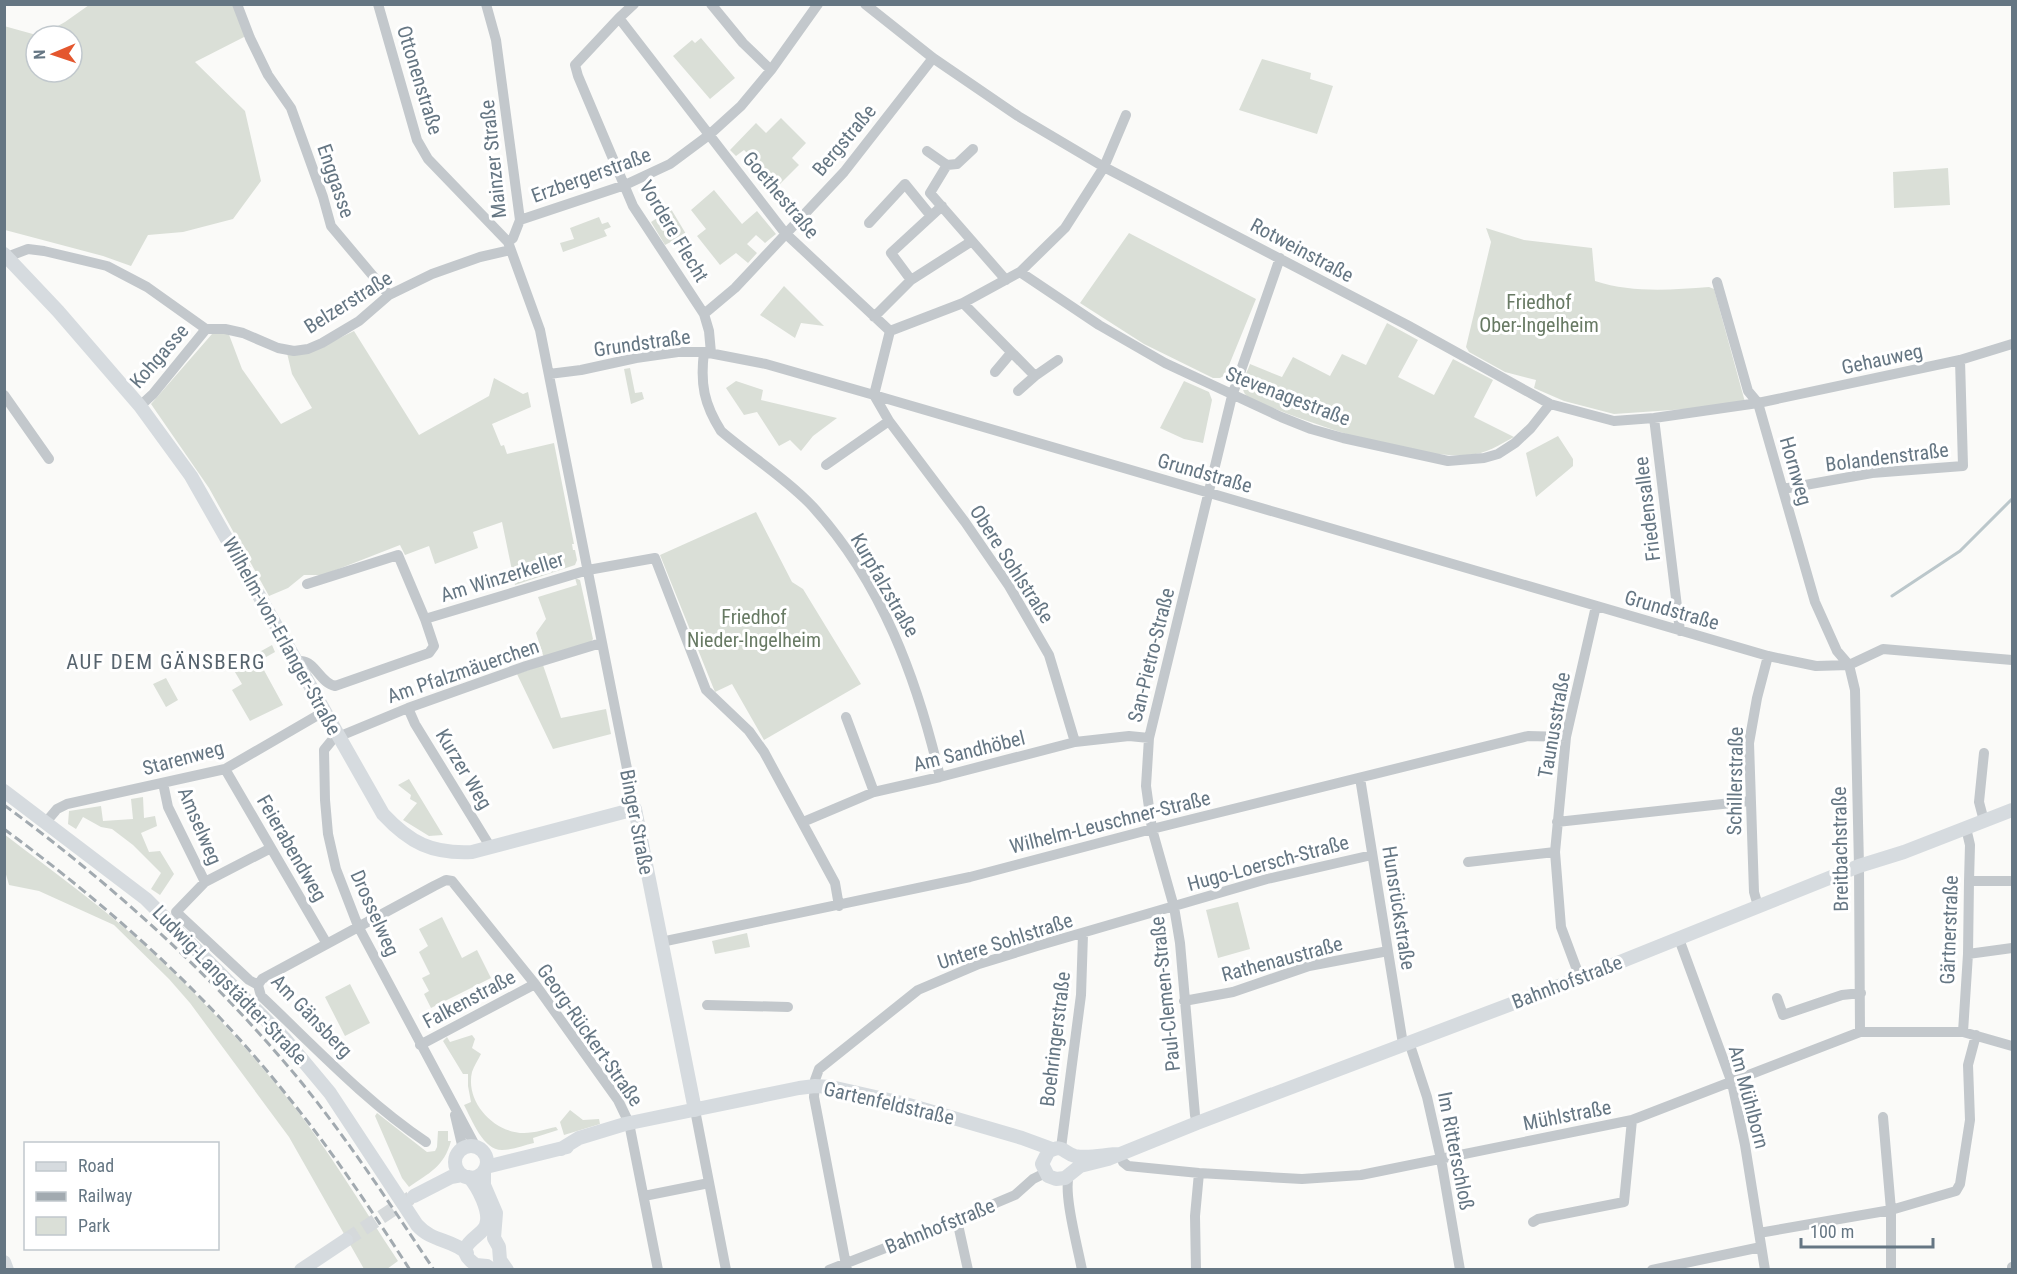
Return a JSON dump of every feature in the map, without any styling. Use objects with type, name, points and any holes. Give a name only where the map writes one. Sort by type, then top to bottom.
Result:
[{"type":"main road","name":"Wilhelm-von-Erlanger-Straße","points":[[6,255],[140,406],[190,476],[383,814],[408,838],[435,850],[454,853],[472,852],[635,809]]},
{"type":"main road","name":"Ludwig-Langstädter-Straße","points":[[4,791],[146,899],[285,1038],[330,1093],[414,1220],[427,1234],[456,1245],[467,1253]]},
{"type":"main road","name":"Binger Straße","points":[[635,809],[695,1110]]},
{"type":"main road","name":"Bahnhofstraße","points":[[1059,1164],[1084,1156],[1120,1154],[1580,978],[1859,866],[2013,810]]},
{"type":"main road","name":"Gartenfeldstraße","points":[[475,1159],[524,1159],[561,1149],[579,1138],[629,1123],[815,1086],[831,1087],[902,1103],[1011,1135],[1059,1164]]},
{"type":"main road","points":[[475,1159],[477,1176],[451,1177],[418,1194],[475,1159]]},
{"type":"main road","points":[[475,1159],[458,1169],[475,1185],[487,1216],[486,1226],[467,1245],[467,1253],[474,1264],[490,1268],[499,1255]]},
{"type":"main road","points":[[475,1159],[496,1213],[494,1239]]},
{"type":"main road","points":[[414,1220],[432,1231],[459,1238],[488,1234],[498,1245],[501,1263],[507,1269]]},
{"type":"main road","points":[[301,1269],[346,1240]]},
{"type":"main road","points":[[4,1262],[7,1269]]},
{"type":"street","name":"Enggasse","points":[[237,4],[268,75],[291,108],[331,226],[389,295]]},
{"type":"street","name":"Ottonenstraße","points":[[378,4],[417,140],[428,159],[509,246]]},
{"type":"street","name":"Mainzer Straße","points":[[486,4],[498,51],[520,220],[509,246]]},
{"type":"street","points":[[619,18],[634,4]]},
{"type":"street","points":[[711,4],[743,43],[771,70]]},
{"type":"street","name":"Erzbergerstraße","points":[[520,220],[625,185],[666,167],[709,135],[741,106],[771,70],[818,4]]},
{"type":"street","name":"Rotweinstraße","points":[[865,4],[933,58],[1018,116],[1104,167],[1407,325],[1550,404],[1614,420],[1654,418],[1758,403]]},
{"type":"street","name":"Vordere Flecht","points":[[619,18],[575,64],[578,76],[633,206],[704,314]]},
{"type":"street","name":"Goethestraße","points":[[619,18],[785,233],[890,332]]},
{"type":"street","name":"Bergstraße","points":[[704,314],[735,288],[844,172],[933,58]]},
{"type":"street","points":[[874,395],[890,332],[963,303],[1020,272],[1065,228],[1104,167],[1126,115]]},
{"type":"street","points":[[927,151],[947,165],[957,164],[973,149]]},
{"type":"street","points":[[947,165],[930,193],[1006,280]]},
{"type":"street","points":[[869,223],[905,184],[931,216]]},
{"type":"street","points":[[911,280],[891,253],[942,206]]},
{"type":"street","points":[[874,317],[911,280],[972,241]]},
{"type":"street","name":"Belzerstraße","points":[[206,329],[225,329],[243,333],[286,350],[301,350],[322,343],[359,321],[389,295],[432,274],[509,246]]},
{"type":"street","points":[[509,246],[540,330],[549,374]]},
{"type":"street","points":[[6,255],[28,249],[107,266],[147,287],[206,329]]},
{"type":"street","name":"San-Pietro-Straße","points":[[1152,828],[1146,786],[1149,738],[1232,396],[1280,258]]},
{"type":"street","name":"Stevenagestraße","points":[[1020,272],[1105,328],[1165,363],[1232,396],[1311,429],[1401,452],[1448,461],[1484,458],[1498,454],[1532,428],[1550,404]]},
{"type":"street","name":"Hornweg","points":[[1717,282],[1748,391],[1758,403],[1815,602],[1837,651],[1848,665]]},
{"type":"street","points":[[963,303],[1035,376]]},
{"type":"street","points":[[704,314],[709,331],[707,353]]},
{"type":"street","name":"Kohgasse","points":[[140,406],[153,394],[206,329]]},
{"type":"street","name":"Gehauweg","points":[[1758,403],[1960,360],[2013,344]]},
{"type":"street","name":"Grundstraße","points":[[549,374],[678,352],[707,353],[766,364],[1767,656],[1816,666],[1848,665]]},
{"type":"street","points":[[995,372],[1011,352]]},
{"type":"street","name":"Kurpfalzstraße","points":[[707,353],[701,380],[712,417],[721,431],[812,506],[862,573],[898,641],[913,678],[940,777]]},
{"type":"street","points":[[1018,391],[1059,360]]},
{"type":"street","name":"Bolandenstraße","points":[[1782,489],[1872,473],[1963,466],[1960,360]]},
{"type":"street","name":"Binger Straße","points":[[549,374],[635,809]]},
{"type":"street","name":"Obere Sohlstraße","points":[[874,395],[889,421],[965,522],[1009,586],[1049,656],[1075,742]]},
{"type":"street","points":[[4,396],[49,459]]},
{"type":"street","name":"Friedensallee","points":[[1654,418],[1680,631]]},
{"type":"street","points":[[826,465],[889,421]]},
{"type":"street","name":"Am Winzerkeller","points":[[306,584],[398,555],[425,619],[588,570],[655,558],[706,690],[749,731],[764,752],[803,822]]},
{"type":"street","name":"Taunusstraße","points":[[1580,978],[1561,927],[1555,852],[1566,737],[1596,606]]},
{"type":"street","points":[[297,663],[305,661],[328,685],[335,686],[433,650],[434,643],[425,619]]},
{"type":"street","name":"Am Pfalzmäuerchen","points":[[338,736],[408,708],[526,666],[601,643]]},
{"type":"street","points":[[1848,665],[1882,649],[2013,660]]},
{"type":"street","name":"Schillerstraße","points":[[1758,906],[1754,892],[1749,743],[1767,656]]},
{"type":"street","name":"Breitbachstraße","points":[[1848,665],[1855,690],[1860,1032]]},
{"type":"street","name":"Kurzer Weg","points":[[408,708],[415,724],[491,848]]},
{"type":"street","name":"Starenweg","points":[[46,822],[57,809],[67,804],[225,769],[325,711]]},
{"type":"street","points":[[846,717],[874,792]]},
{"type":"street","name":"Drosselweg","points":[[338,736],[328,743],[324,755],[328,834],[336,869],[358,926],[449,1095],[475,1159]]},
{"type":"street","name":"Am Sandhöbel","points":[[803,822],[874,792],[1075,742],[1129,736],[1149,738]]},
{"type":"street","name":"Wilhelm-Leuschner-Straße","points":[[661,942],[970,877],[1152,828],[1528,736],[1566,737]]},
{"type":"street","points":[[1984,753],[1979,802],[1984,821]]},
{"type":"street","name":"Feierabendweg","points":[[225,769],[327,944]]},
{"type":"street","name":"Hunsrückstraße","points":[[1360,778],[1406,1043]]},
{"type":"street","name":"Amselweg","points":[[163,783],[168,807],[205,882]]},
{"type":"street","points":[[1557,822],[1750,801]]},
{"type":"street","points":[[803,822],[835,883],[840,906]]},
{"type":"street","name":"Paul-Clemen-Straße","points":[[1152,828],[1174,908],[1180,943],[1197,1123]]},
{"type":"street","name":"Gärtnerstraße","points":[[1963,1032],[1968,954],[1970,845],[1965,828]]},
{"type":"street","points":[[205,882],[271,848]]},
{"type":"street","points":[[1468,862],[1555,852]]},
{"type":"street","name":"Hugo-Loersch-Straße","points":[[1174,908],[1267,879],[1372,855]]},
{"type":"street","name":"Georg-Rückert-Straße","points":[[358,926],[449,880],[534,984],[618,1101],[629,1123],[658,1269]]},
{"type":"street","points":[[1969,881],[2013,881]]},
{"type":"street","name":"Am Gänsberg","points":[[205,882],[176,912],[249,980],[258,985],[261,996],[366,1096],[403,1127],[426,1142]]},
{"type":"street","name":"Untere Sohlstraße","points":[[815,1086],[819,1069],[918,990],[979,964],[1174,908]]},
{"type":"street","points":[[258,985],[262,979],[358,926]]},
{"type":"street","name":"Boehringerstraße","points":[[1059,1164],[1081,995],[1083,934]]},
{"type":"street","name":"Am Mühlborn","points":[[1679,939],[1732,1083],[1745,1145],[1765,1269]]},
{"type":"street","points":[[1968,954],[2013,948]]},
{"type":"street","name":"Rathenaustraße","points":[[1184,1001],[1233,992],[1309,966],[1389,951]]},
{"type":"street","name":"Falkenstraße","points":[[420,1044],[534,984]]},
{"type":"street","points":[[1777,998],[1783,1015],[1842,995],[1861,993]]},
{"type":"street","points":[[706,1005],[788,1007]]},
{"type":"street","name":"Mühlstraße","points":[[1120,1154],[1128,1166],[1199,1173],[1302,1179],[1361,1175],[1632,1120],[1860,1032],[1963,1032],[2013,1046]]},
{"type":"street","points":[[1760,1233],[1891,1210],[1956,1191],[1960,1184],[1970,1120],[1968,1065],[1976,1035]]},
{"type":"street","name":"Im Ritterschloß","points":[[1406,1043],[1427,1097],[1441,1159],[1460,1269]]},
{"type":"street","points":[[815,1086],[815,1104],[847,1266]]},
{"type":"street","name":"Binger Straße","points":[[695,1110],[726,1269]]},
{"type":"street","points":[[1883,1118],[1891,1210],[1890,1269]]},
{"type":"street","points":[[1533,1222],[1538,1219],[1624,1202],[1632,1120]]},
{"type":"street","points":[[1059,1164],[1082,1269]]},
{"type":"street","name":"Bahnhofstraße","points":[[829,1269],[847,1266],[1015,1195],[1033,1179],[1059,1164]]},
{"type":"street","points":[[1196,1269],[1199,1173]]},
{"type":"street","points":[[644,1197],[709,1183]]},
{"type":"street","points":[[957,1220],[968,1269]]},
{"type":"street","points":[[1659,1269],[1761,1247]]},
{"type":"green space","points":[[89,5],[233,5],[246,36],[195,62],[245,111],[261,181],[233,219],[183,232],[148,235],[131,266],[103,256],[5,230],[4,26],[24,32],[24,84],[84,84],[84,24],[61,24]]},
{"type":"green space","points":[[701,38],[735,78],[710,99],[673,56],[692,40],[695,43]]},
{"type":"green space","points":[[1262,59],[1311,73],[1310,79],[1333,86],[1317,134],[1239,110]]},
{"type":"green space","points":[[781,118],[806,143],[792,158],[799,165],[779,185],[744,150],[736,156],[730,150],[756,123],[766,133]]},
{"type":"green space","points":[[1948,168],[1950,205],[1894,208],[1893,172]]},
{"type":"green space","points":[[714,190],[742,224],[757,211],[776,234],[765,243],[756,235],[747,244],[757,253],[748,263],[736,253],[720,265],[697,236],[706,229],[691,210]]},
{"type":"green space","points":[[671,209],[686,234],[665,245],[651,222]]},
{"type":"green space","points":[[599,217],[602,224],[608,222],[611,227],[604,230],[607,236],[563,252],[560,243],[574,239],[570,228]]},
{"type":"green space","name":"Friedhof Ober-Ingelheim","points":[[1486,228],[1524,240],[1592,248],[1595,281],[1609,285],[1651,290],[1709,287],[1714,289],[1745,402],[1716,407],[1614,414],[1564,401],[1534,388],[1536,380],[1505,372],[1469,352],[1466,347],[1491,242]]},
{"type":"green space","points":[[1129,233],[1256,299],[1225,375],[1213,378],[1144,344],[1080,303]]},
{"type":"green space","points":[[784,286],[824,326],[801,323],[795,338],[760,315]]},
{"type":"green space","points":[[1387,323],[1418,340],[1398,377],[1434,395],[1453,359],[1493,380],[1474,417],[1514,437],[1492,449],[1475,454],[1446,455],[1422,452],[1372,441],[1322,426],[1251,400],[1243,390],[1243,383],[1250,364],[1282,377],[1293,357],[1330,376],[1342,354],[1366,365]]},
{"type":"green space","points":[[354,331],[419,435],[489,396],[494,378],[523,394],[528,392],[531,407],[492,424],[507,454],[554,443],[574,544],[572,544],[573,550],[575,550],[577,560],[575,565],[515,585],[502,522],[473,532],[478,548],[435,564],[429,546],[405,555],[400,545],[323,575],[304,575],[288,588],[269,596],[209,488],[151,404],[212,334],[228,332],[242,369],[281,424],[312,408],[292,374],[287,353],[317,349]]},
{"type":"green space","points":[[630,368],[635,393],[642,392],[644,399],[631,404],[624,369]]},
{"type":"green space","points":[[736,381],[763,390],[761,400],[837,418],[813,436],[801,451],[790,440],[779,446],[757,412],[744,415],[726,388]]},
{"type":"green space","points":[[1184,381],[1209,392],[1212,400],[1203,443],[1184,439],[1160,428]]},
{"type":"green space","points":[[1558,436],[1573,459],[1573,466],[1536,497],[1526,453]]},
{"type":"green space","name":"Friedhof Nieder-Ingelheim","points":[[756,512],[792,582],[803,589],[861,684],[764,740],[732,684],[715,692],[660,555]]},
{"type":"green space","points":[[575,578],[580,580],[593,639],[590,643],[544,658],[536,633],[546,619],[538,597],[577,585]]},
{"type":"green space","points":[[272,645],[275,652],[259,661],[283,705],[250,721],[232,690],[242,684],[232,667]]},
{"type":"green space","points":[[543,665],[561,718],[606,709],[611,734],[553,749],[517,674]]},
{"type":"green space","points":[[166,678],[178,700],[166,707],[153,684]]},
{"type":"green space","points":[[409,779],[443,835],[429,836],[403,820],[417,803],[410,799],[411,795],[398,785]]},
{"type":"green space","points":[[143,797],[144,818],[155,816],[157,826],[141,833],[149,852],[160,851],[174,874],[160,895],[151,889],[161,873],[133,845],[112,829],[101,827],[83,817],[76,829],[68,824],[69,811],[101,806],[103,821],[133,819],[131,799]]},
{"type":"green space","points":[[4,834],[140,941],[224,1024],[300,1115],[398,1261],[387,1269],[364,1269],[289,1137],[190,1003],[114,925],[39,891],[9,885],[5,871]]},
{"type":"green space","points":[[1238,902],[1250,949],[1218,958],[1206,910]]},
{"type":"green space","points":[[442,917],[462,958],[477,950],[491,978],[431,1008],[424,994],[429,991],[422,978],[430,974],[419,952],[428,946],[419,929]]},
{"type":"green space","points":[[747,933],[750,947],[715,954],[712,941]]},
{"type":"green space","points":[[350,984],[370,1023],[345,1036],[325,997]]},
{"type":"green space","points":[[472,1035],[475,1039],[472,1048],[481,1054],[472,1072],[471,1083],[477,1104],[484,1114],[502,1128],[513,1132],[528,1133],[556,1127],[558,1130],[533,1138],[534,1143],[506,1150],[495,1149],[484,1140],[464,1105],[471,1102],[468,1074],[463,1074],[443,1041],[447,1037],[450,1042]]},
{"type":"green space","points":[[570,1110],[583,1120],[599,1119],[600,1124],[564,1135],[560,1122]]},
{"type":"green space","points":[[377,1113],[427,1152],[435,1151],[438,1131],[448,1131],[448,1141],[451,1141],[440,1163],[409,1187],[402,1178],[375,1116]]},
{"type":"waterway","points":[[1892,596],[1960,551],[2012,499]]},
{"type":"tunnel","points":[[346,1240],[412,1197]]},
{"type":"railway","points":[[4,805],[83,866],[159,932],[230,1002],[315,1100],[368,1172],[434,1270]]},
{"type":"railway","points":[[4,829],[82,889],[119,921],[156,954],[225,1023],[258,1060],[321,1139],[410,1270]]},
{"type":"district","name":"AUF DEM GÄNSBERG","points":[[166,662]]}]
